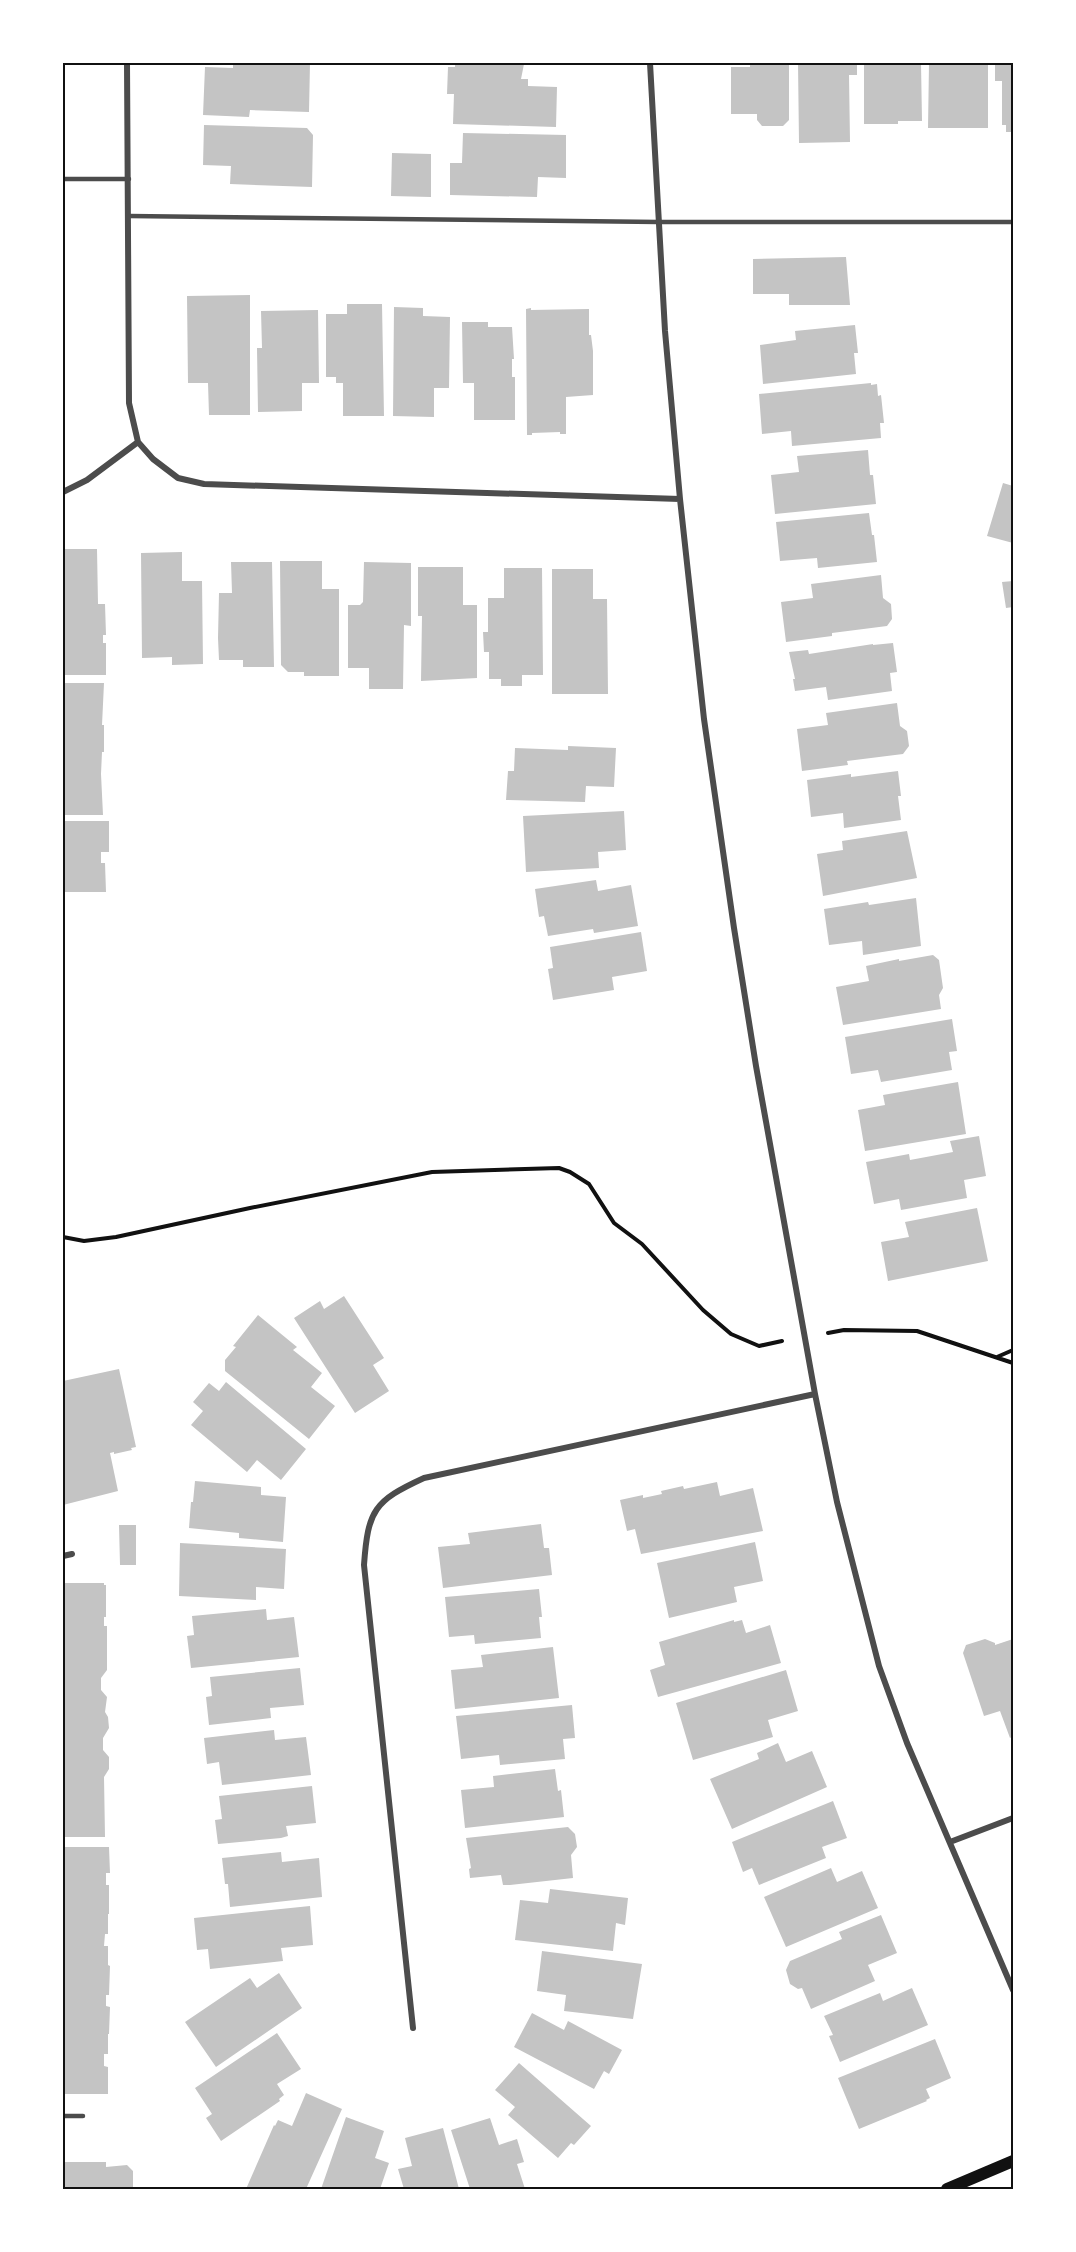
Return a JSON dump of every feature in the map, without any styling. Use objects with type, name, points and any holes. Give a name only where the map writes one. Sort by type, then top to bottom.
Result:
[{"type":"main road","points":[[947,2189],[1013,2161]]},
{"type":"street","points":[[127,63],[129,403],[138,442],[153,459],[178,478],[204,484],[680,499]]},
{"type":"street","points":[[650,63],[665,332],[680,499],[704,719],[734,928],[815,1394],[837,1502],[879,1666],[907,1743],[1013,1990]]},
{"type":"street","points":[[63,492],[87,480],[138,442]]},
{"type":"street","points":[[413,2028],[364,1565],[367,1529],[378,1506],[397,1490],[424,1478],[815,1394]]},
{"type":"street","points":[[63,1556],[72,1554]]},
{"type":"street","points":[[950,1842],[1013,1818]]},
{"type":"lane","points":[[63,179],[129,179]]},
{"type":"lane","points":[[129,216],[658,222],[1013,222]]},
{"type":"lane","points":[[63,2116],[83,2116]]},
{"type":"path","points":[[63,1237],[84,1241],[116,1237],[432,1172],[559,1168],[589,1184],[614,1223],[642,1244],[703,1310],[731,1334],[759,1346],[843,1330],[917,1331],[1013,1363]]},
{"type":"path","points":[[997,1358],[1013,1350]]},
{"type":"building","points":[[233,63],[310,63],[309,112],[250,110],[249,117],[203,115],[205,67],[233,68]]},
{"type":"building","points":[[455,63],[524,64],[521,79],[528,79],[528,86],[557,87],[556,127],[453,124],[454,94],[447,94],[448,67],[455,67]]},
{"type":"building","points":[[750,63],[789,63],[789,120],[783,126],[762,126],[757,120],[757,114],[731,114],[731,67],[750,67]]},
{"type":"building","points":[[798,63],[857,63],[857,75],[849,75],[850,142],[799,143]]},
{"type":"building","points":[[864,63],[921,63],[922,121],[864,124]]},
{"type":"building","points":[[929,63],[988,63],[988,128],[928,128]]},
{"type":"building","points":[[995,63],[1013,63],[1013,132],[1006,132],[1006,125],[1002,125],[1002,81],[995,81]]},
{"type":"building","points":[[204,125],[307,128],[313,135],[312,187],[230,184],[231,166],[203,165]]},
{"type":"building","points":[[463,133],[566,135],[566,178],[538,177],[537,197],[450,195],[450,163],[462,163]]},
{"type":"building","points":[[392,153],[431,154],[431,197],[391,196]]},
{"type":"building","points":[[846,257],[850,305],[789,305],[789,294],[753,294],[753,259]]},
{"type":"building","points":[[250,295],[250,415],[209,415],[208,383],[188,383],[187,296]]},
{"type":"building","points":[[347,304],[382,304],[384,416],[343,416],[343,383],[336,383],[336,377],[326,377],[326,314],[347,314]]},
{"type":"building","points":[[394,307],[423,308],[423,316],[450,317],[449,388],[434,388],[434,417],[393,416]]},
{"type":"building","points":[[531,308],[531,310],[589,309],[589,335],[591,335],[593,351],[593,395],[566,397],[566,434],[560,434],[560,432],[527,435],[526,309]]},
{"type":"building","points":[[318,310],[319,383],[302,383],[302,411],[258,412],[257,348],[262,348],[261,311]]},
{"type":"building","points":[[462,322],[488,322],[488,327],[512,327],[515,420],[474,420],[474,383],[463,383]]},
{"type":"building","points":[[855,325],[858,353],[854,353],[856,374],[763,384],[760,345],[796,340],[795,331]]},
{"type":"building","points":[[871,383],[871,385],[877,384],[878,396],[881,395],[884,423],[880,423],[881,438],[792,446],[791,431],[762,434],[759,394]]},
{"type":"building","points":[[868,450],[876,504],[775,514],[771,475],[799,472],[797,456]]},
{"type":"building","points":[[1003,483],[1013,486],[1013,543],[987,536]]},
{"type":"building","points":[[869,513],[877,562],[818,568],[817,558],[780,561],[776,522]]},
{"type":"building","points":[[63,549],[97,549],[98,604],[105,604],[106,635],[103,635],[103,643],[106,643],[106,675],[63,675]]},
{"type":"building","points":[[182,552],[182,581],[202,581],[203,664],[172,665],[172,657],[142,658],[141,553]]},
{"type":"building","points":[[280,561],[322,561],[322,589],[339,589],[339,676],[304,676],[304,672],[288,672],[281,665]]},
{"type":"building","points":[[231,562],[272,562],[274,667],[243,667],[243,660],[219,660],[219,593],[232,593]]},
{"type":"building","points":[[364,562],[411,563],[411,626],[404,625],[403,689],[369,689],[369,668],[348,668],[348,605],[360,605],[363,602]]},
{"type":"building","points":[[418,567],[463,567],[463,605],[477,605],[477,678],[421,681],[422,616],[418,616]]},
{"type":"building","points":[[504,568],[542,568],[543,675],[522,675],[522,686],[501,686],[501,679],[489,679],[489,652],[484,652],[483,632],[488,632],[488,598],[504,598]]},
{"type":"building","points":[[552,569],[593,569],[593,599],[607,599],[608,694],[552,694]]},
{"type":"building","points":[[881,575],[883,598],[891,604],[892,619],[887,626],[786,642],[781,602],[813,598],[811,584]]},
{"type":"building","points":[[1013,581],[1013,607],[1006,608],[1002,582]]},
{"type":"building","points":[[893,643],[897,672],[890,673],[892,691],[828,700],[826,687],[795,691],[793,679],[795,679],[789,652],[808,650],[809,654]]},
{"type":"building","points":[[63,683],[104,683],[102,725],[104,725],[104,752],[102,752],[101,774],[103,815],[63,815]]},
{"type":"building","points":[[897,703],[900,726],[907,731],[909,746],[903,754],[847,761],[848,765],[802,771],[797,729],[828,725],[826,713]]},
{"type":"building","points":[[568,746],[616,748],[614,787],[586,786],[585,802],[506,800],[508,771],[514,771],[515,748],[568,750]]},
{"type":"building","points":[[898,771],[901,820],[844,828],[843,813],[811,817],[807,780]]},
{"type":"building","points":[[624,811],[626,850],[598,852],[599,868],[526,872],[523,816]]},
{"type":"building","points":[[63,821],[109,821],[109,852],[101,852],[101,863],[105,863],[106,892],[63,892]]},
{"type":"building","points":[[907,831],[917,878],[823,896],[817,854],[843,850],[842,841]]},
{"type":"building","points":[[596,880],[598,891],[631,885],[638,926],[594,933],[593,929],[548,936],[544,916],[539,917],[535,889]]},
{"type":"building","points":[[916,898],[921,946],[863,955],[862,941],[829,945],[824,909]]},
{"type":"building","points":[[641,932],[647,971],[612,977],[614,990],[553,1000],[548,969],[553,968],[550,947]]},
{"type":"building","points":[[933,955],[939,960],[943,988],[939,995],[941,1009],[843,1025],[836,987],[869,981],[866,966]]},
{"type":"building","points":[[952,1019],[957,1051],[949,1052],[952,1070],[881,1082],[878,1070],[851,1074],[845,1037]]},
{"type":"building","points":[[958,1082],[966,1134],[865,1151],[858,1110],[885,1105],[883,1095]]},
{"type":"building","points":[[979,1136],[986,1176],[964,1180],[967,1198],[901,1210],[899,1199],[874,1204],[866,1162],[909,1154],[910,1160],[953,1152],[950,1141]]},
{"type":"building","points":[[977,1208],[988,1261],[888,1281],[881,1242],[909,1237],[905,1222]]},
{"type":"building","points":[[344,1296],[384,1358],[373,1365],[389,1391],[355,1413],[294,1318],[320,1301],[324,1309]]},
{"type":"building","points":[[258,1315],[297,1347],[293,1350],[322,1373],[311,1387],[335,1406],[309,1439],[225,1371],[225,1360],[236,1347],[233,1346]]},
{"type":"building","points":[[119,1369],[136,1447],[131,1448],[132,1450],[110,1453],[118,1491],[63,1505],[63,1381]]},
{"type":"building","points":[[226,1382],[306,1449],[281,1480],[257,1460],[247,1472],[191,1425],[203,1411],[193,1402],[209,1383],[219,1391]]},
{"type":"building","points":[[195,1481],[261,1487],[261,1495],[286,1497],[283,1542],[239,1538],[239,1533],[189,1528]]},
{"type":"building","points":[[717,1482],[720,1496],[753,1488],[763,1531],[641,1554],[635,1529],[627,1531],[620,1500],[662,1494],[661,1491],[683,1486],[684,1489]]},
{"type":"building","points":[[541,1524],[544,1548],[549,1548],[552,1575],[443,1588],[438,1547],[470,1544],[468,1533]]},
{"type":"building","points":[[119,1525],[136,1525],[136,1565],[120,1565]]},
{"type":"building","points":[[755,1542],[763,1581],[734,1587],[737,1602],[669,1618],[657,1563]]},
{"type":"building","points":[[180,1543],[286,1549],[284,1589],[256,1587],[256,1600],[179,1596]]},
{"type":"building","points":[[63,1583],[104,1583],[106,1585],[104,1626],[107,1626],[107,1670],[101,1678],[101,1690],[107,1697],[105,1712],[109,1728],[103,1738],[103,1750],[109,1757],[109,1769],[104,1777],[105,1837],[63,1837]]},
{"type":"building","points":[[539,1589],[542,1617],[539,1617],[541,1638],[475,1644],[474,1635],[449,1637],[445,1597]]},
{"type":"building","points":[[266,1609],[267,1620],[294,1617],[299,1657],[191,1668],[187,1636],[194,1635],[192,1616]]},
{"type":"building","points":[[734,1620],[734,1622],[742,1620],[746,1633],[770,1625],[781,1663],[658,1697],[650,1670],[665,1665],[659,1642]]},
{"type":"building","points":[[985,1639],[995,1645],[1013,1639],[1013,1736],[1010,1738],[1000,1711],[984,1716],[963,1653],[966,1645]]},
{"type":"building","points":[[553,1647],[559,1698],[455,1709],[451,1670],[483,1667],[481,1655]]},
{"type":"building","points":[[300,1668],[304,1705],[270,1708],[271,1718],[209,1725],[206,1697],[212,1696],[210,1677]]},
{"type":"building","points":[[786,1670],[798,1711],[768,1720],[773,1737],[693,1760],[676,1703]]},
{"type":"building","points":[[572,1705],[575,1738],[563,1739],[565,1759],[500,1765],[499,1755],[461,1759],[456,1716]]},
{"type":"building","points":[[274,1730],[275,1740],[306,1737],[311,1775],[222,1785],[219,1762],[207,1764],[204,1738]]},
{"type":"building","points":[[778,1743],[786,1762],[812,1751],[827,1787],[732,1829],[710,1779],[759,1759],[757,1753]]},
{"type":"building","points":[[555,1769],[558,1791],[561,1790],[564,1817],[465,1828],[461,1790],[494,1787],[493,1776]]},
{"type":"building","points":[[312,1786],[316,1823],[286,1826],[288,1836],[281,1838],[218,1844],[215,1820],[222,1819],[219,1796]]},
{"type":"building","points":[[833,1801],[847,1838],[822,1847],[826,1858],[759,1885],[752,1868],[743,1872],[732,1842]]},
{"type":"building","points":[[568,1827],[575,1834],[577,1847],[571,1855],[573,1878],[503,1885],[501,1875],[470,1878],[469,1869],[471,1868],[466,1838]]},
{"type":"building","points":[[63,1847],[109,1847],[110,1873],[106,1873],[106,1885],[109,1885],[108,1934],[105,1934],[104,1946],[108,1946],[108,1965],[110,1966],[109,1995],[106,1995],[106,2006],[110,2007],[108,2054],[104,2054],[104,2066],[108,2067],[108,2094],[63,2094]]},
{"type":"building","points":[[281,1852],[282,1862],[319,1858],[322,1897],[230,1907],[222,1858]]},
{"type":"building","points":[[831,1868],[837,1882],[862,1871],[878,1908],[786,1947],[764,1897]]},
{"type":"building","points":[[550,1889],[628,1898],[625,1925],[616,1923],[613,1951],[515,1940],[520,1900],[548,1903]]},
{"type":"building","points":[[310,1906],[313,1945],[281,1948],[283,1961],[210,1969],[208,1949],[197,1950],[194,1918]]},
{"type":"building","points":[[881,1915],[897,1953],[868,1965],[875,1981],[811,2009],[802,1988],[798,1989],[790,1984],[786,1970],[790,1961],[842,1939],[839,1932]]},
{"type":"building","points":[[542,1951],[642,1964],[633,2019],[564,2011],[566,1995],[537,1991]]},
{"type":"building","points":[[279,1973],[302,2008],[216,2067],[185,2022],[250,1978],[257,1988]]},
{"type":"building","points":[[912,1988],[928,2025],[840,2062],[829,2036],[833,2035],[824,2016],[880,1993],[883,2001]]},
{"type":"building","points":[[532,2013],[564,2030],[568,2021],[622,2050],[609,2074],[604,2071],[594,2089],[514,2047]]},
{"type":"building","points":[[277,2033],[301,2069],[277,2084],[284,2095],[279,2099],[280,2101],[221,2141],[206,2118],[212,2114],[195,2088]]},
{"type":"building","points":[[935,2039],[951,2078],[926,2089],[930,2098],[927,2101],[859,2129],[838,2078]]},
{"type":"building","points":[[519,2063],[591,2126],[574,2145],[571,2143],[558,2158],[508,2115],[515,2107],[495,2090]]},
{"type":"building","points":[[306,2093],[342,2109],[306,2189],[246,2189],[274,2125],[278,2120],[292,2126]]},
{"type":"building","points":[[346,2117],[384,2131],[375,2158],[389,2163],[380,2189],[321,2189]]},
{"type":"building","points":[[490,2118],[499,2145],[517,2139],[524,2162],[517,2164],[525,2189],[470,2189],[451,2130]]},
{"type":"building","points":[[443,2128],[459,2189],[404,2189],[398,2169],[412,2166],[405,2138]]},
{"type":"building","points":[[63,2162],[106,2162],[106,2167],[127,2165],[133,2171],[133,2189],[63,2189]]}]
